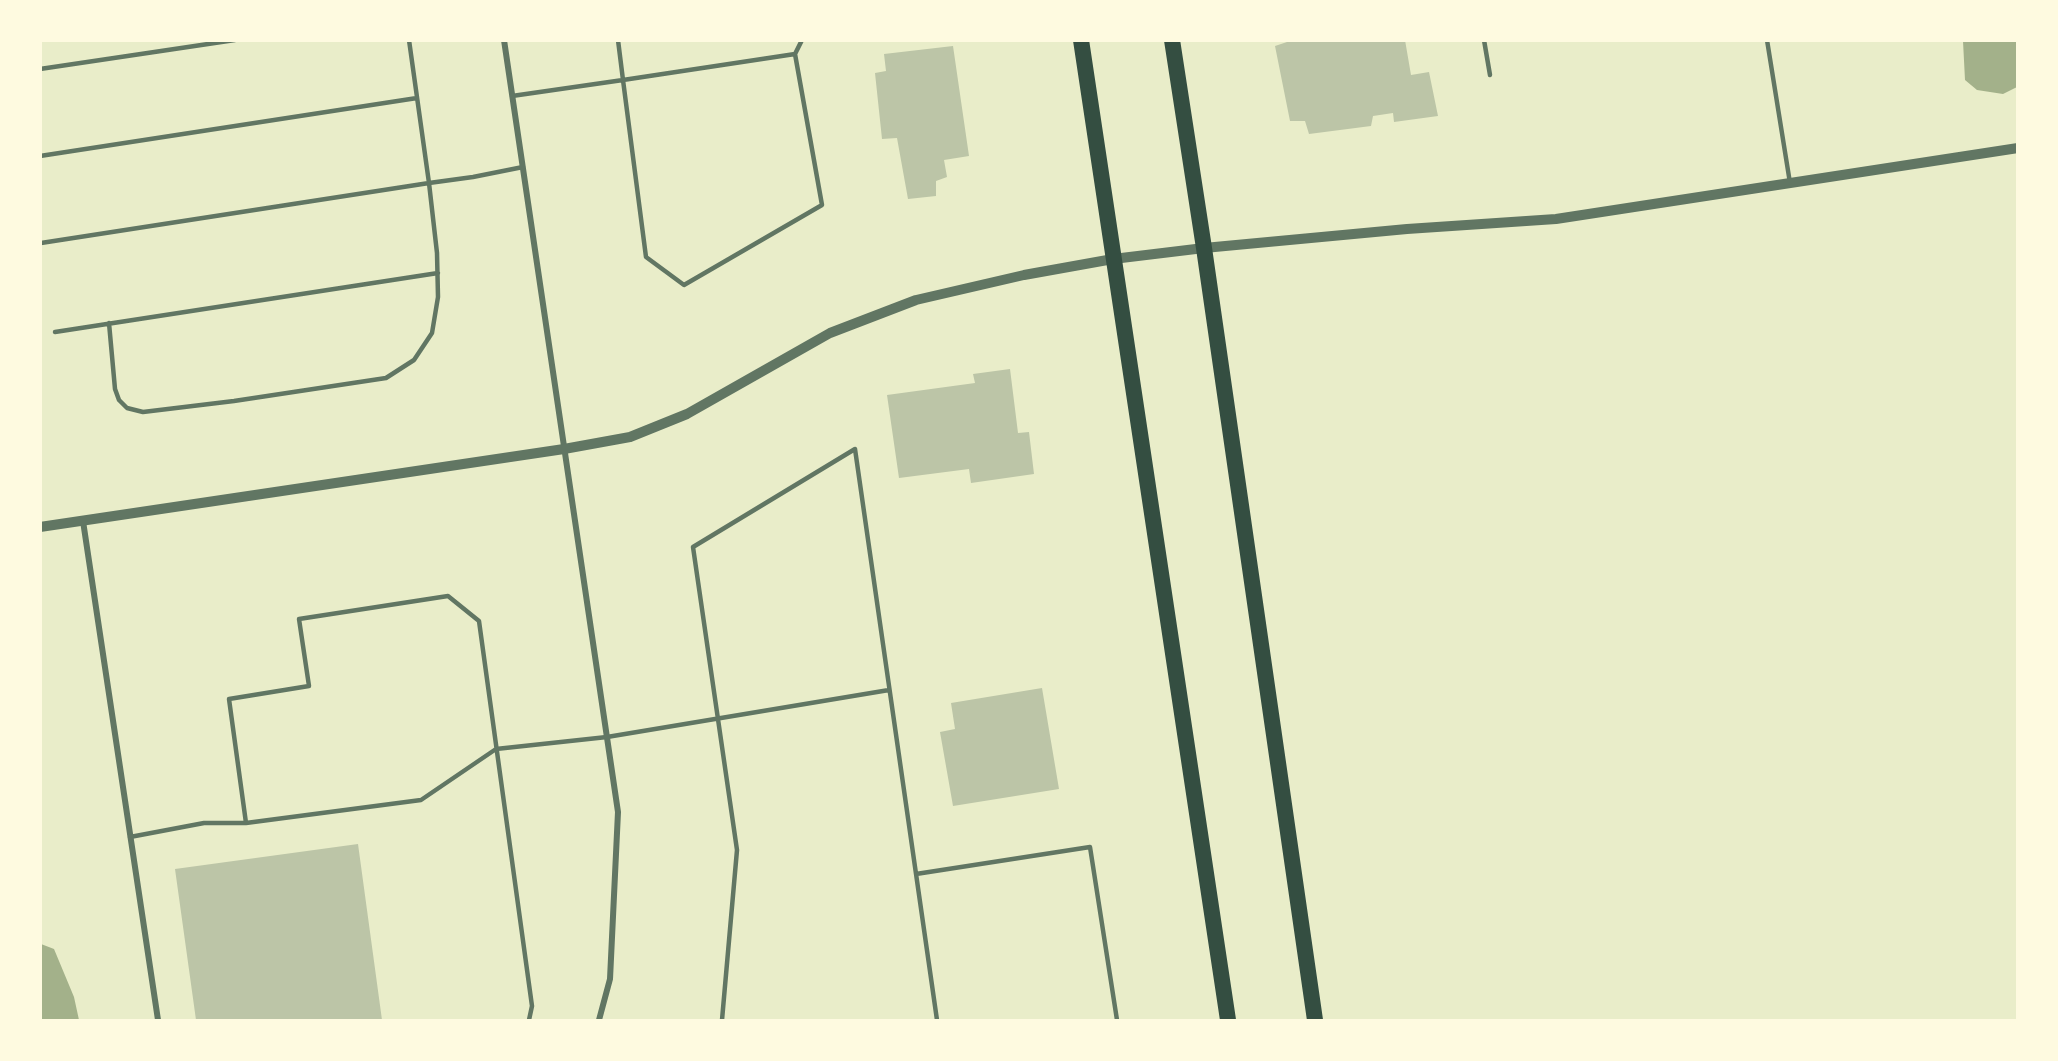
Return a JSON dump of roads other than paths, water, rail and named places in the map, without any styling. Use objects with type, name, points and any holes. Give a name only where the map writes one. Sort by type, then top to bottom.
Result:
[{"type":"highway","points":[[1081,40],[1228,1020]]},
{"type":"highway","points":[[1172,40],[1315,1020]]},
{"type":"street","points":[[504,40],[618,812],[610,979],[599,1020]]},
{"type":"street","points":[[40,527],[564,449],[630,437],[687,414],[830,333],[916,300],[1024,275],[1113,259],[1204,248],[1407,229],[1556,219],[2018,148]]},
{"type":"street","points":[[84,521],[158,1020]]},
{"type":"lane","points":[[40,69],[235,40]]},
{"type":"lane","points":[[109,323],[115,389],[119,400],[127,408],[143,411],[344,386],[386,378],[414,360],[432,333],[438,297],[438,273],[429,183],[409,40]]},
{"type":"lane","points":[[618,40],[646,257],[684,285],[822,206],[795,54],[802,40]]},
{"type":"lane","points":[[1484,40],[1490,75]]},
{"type":"lane","points":[[1767,40],[1790,183]]},
{"type":"lane","points":[[512,96],[795,54]]},
{"type":"lane","points":[[40,156],[417,98]]},
{"type":"lane","points":[[41,243],[473,177],[523,167]]},
{"type":"lane","points":[[55,332],[438,273]]},
{"type":"lane","points":[[722,1020],[737,850],[693,547],[855,449],[937,1020]]},
{"type":"lane","points":[[246,823],[229,699],[309,686],[299,619],[448,596],[479,621],[532,1006],[530,1020]]},
{"type":"lane","points":[[130,837],[204,823],[246,823],[421,800],[496,749],[607,737],[889,690]]},
{"type":"lane","points":[[916,874],[1090,847],[1117,1020]]}]
